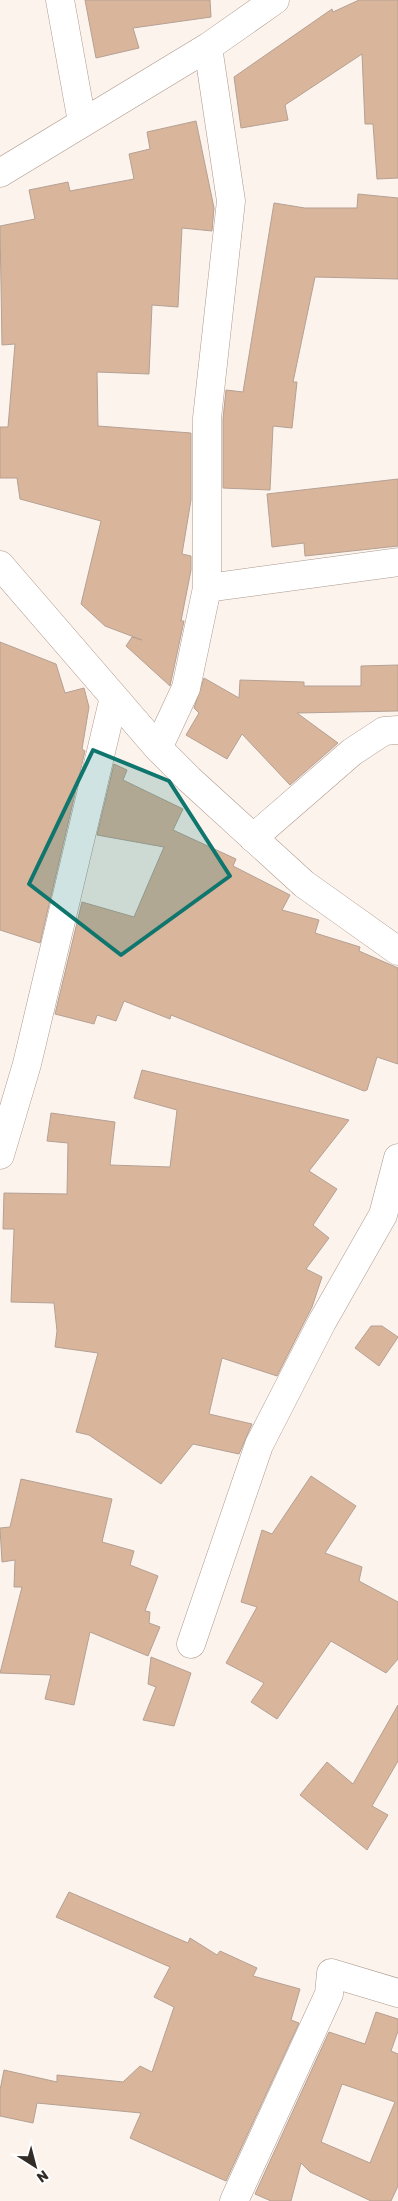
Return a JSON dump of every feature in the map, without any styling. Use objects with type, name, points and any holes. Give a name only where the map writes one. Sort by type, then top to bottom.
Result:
[{"type":"street","points":[[60,0],[82,122]]},
{"type":"street","points":[[0,173],[208,47],[275,0]]},
{"type":"street","points":[[158,748],[186,688],[207,588],[207,418],[231,201],[208,47]]},
{"type":"street","points":[[207,588],[398,562]]},
{"type":"street","points":[[0,565],[158,748],[304,884],[398,951]]},
{"type":"street","points":[[0,1155],[27,1064],[114,698]]},
{"type":"street","points":[[253,838],[352,752],[384,731],[398,730]]},
{"type":"street","points":[[190,1644],[259,1445],[322,1322],[383,1215],[398,1158]]},
{"type":"street","points":[[234,2201],[329,1994],[331,1973],[398,1993]]},
{"type":"highlighted area","points":[[93,750],[169,781],[230,876],[121,955],[29,884]]},
{"type":"building","points":[[85,0],[210,0],[211,17],[133,28],[139,48],[96,58]]},
{"type":"building","points":[[359,0],[398,0],[398,178],[377,179],[373,124],[365,124],[362,54],[285,105],[288,120],[241,128],[234,77],[332,9],[333,12]]},
{"type":"building","points":[[196,121],[214,208],[212,231],[182,228],[178,307],[152,305],[149,374],[97,372],[98,426],[191,433],[191,500],[182,554],[191,556],[191,570],[181,621],[184,621],[170,686],[126,646],[132,637],[142,640],[105,626],[81,604],[101,521],[20,499],[17,478],[0,478],[0,427],[8,427],[15,344],[2,345],[0,226],[35,219],[29,190],[68,182],[70,191],[134,179],[129,154],[150,149],[147,132]]},
{"type":"building","points":[[358,194],[398,198],[398,279],[315,277],[293,382],[297,382],[292,428],[273,426],[270,490],[223,488],[223,419],[226,390],[243,392],[274,203],[305,208],[357,208]]},
{"type":"building","points":[[398,479],[398,546],[305,556],[304,543],[272,547],[267,494]]},
{"type":"building","points":[[0,642],[56,664],[65,693],[84,688],[89,707],[82,749],[85,751],[40,943],[0,930]]},
{"type":"building","points":[[398,665],[398,711],[297,713],[338,743],[290,785],[242,734],[227,759],[186,735],[199,713],[194,708],[204,678],[239,698],[240,680],[304,682],[304,686],[361,686],[361,666]]},
{"type":"building","points":[[114,764],[127,770],[123,780],[183,809],[173,830],[236,859],[233,866],[290,895],[282,910],[319,920],[315,933],[360,947],[359,951],[398,968],[398,1064],[377,1057],[367,1090],[364,1091],[171,1015],[170,1019],[124,1001],[116,1021],[97,1015],[94,1024],[55,1014],[82,902],[134,917],[164,847],[97,835]]},
{"type":"building","points":[[142,1070],[349,1120],[309,1171],[337,1189],[313,1225],[329,1238],[306,1269],[322,1277],[312,1307],[277,1376],[222,1358],[209,1414],[252,1424],[239,1454],[193,1444],[161,1484],[89,1435],[76,1432],[98,1353],[55,1347],[57,1331],[54,1303],[11,1302],[14,1229],[3,1229],[4,1193],[67,1194],[68,1143],[47,1141],[51,1113],[115,1122],[110,1165],[170,1167],[177,1110],[134,1098]]},
{"type":"building","points":[[371,1326],[382,1326],[398,1337],[379,1366],[355,1348]]},
{"type":"building","points":[[311,1476],[356,1506],[325,1553],[362,1567],[359,1581],[398,1602],[398,1659],[386,1673],[331,1641],[277,1719],[251,1702],[264,1683],[226,1663],[257,1607],[241,1602],[262,1530],[272,1534]]},
{"type":"building","points":[[21,1479],[112,1499],[102,1542],[134,1551],[130,1565],[158,1576],[145,1611],[150,1612],[149,1623],[160,1627],[148,1656],[90,1632],[74,1705],[45,1699],[51,1675],[0,1673],[22,1587],[14,1587],[15,1560],[2,1562],[0,1528],[10,1527]]},
{"type":"building","points":[[151,1657],[191,1673],[174,1726],[143,1720],[156,1687],[148,1684]]},
{"type":"building","points":[[398,1705],[398,1761],[372,1806],[388,1815],[367,1850],[300,1795],[327,1762],[353,1784]]},
{"type":"building","points":[[69,1892],[188,1943],[190,1938],[217,1955],[220,1951],[257,1968],[253,1976],[300,1989],[291,2020],[299,2023],[226,2181],[130,2138],[141,2113],[37,2103],[33,2123],[0,2116],[0,2090],[4,2070],[57,2082],[57,2075],[123,2082],[140,2066],[152,2072],[174,2007],[154,1997],[170,1967],[56,1917]]},
{"type":"building","points":[[376,2012],[398,2019],[398,2031],[391,2051],[398,2054],[398,2186],[391,2201],[371,2201],[310,2172],[301,2163],[291,2201],[271,2201],[255,2194],[329,2032],[365,2044]],"holes":[[[342,2084],[395,2102],[370,2163],[321,2142]]]}]
